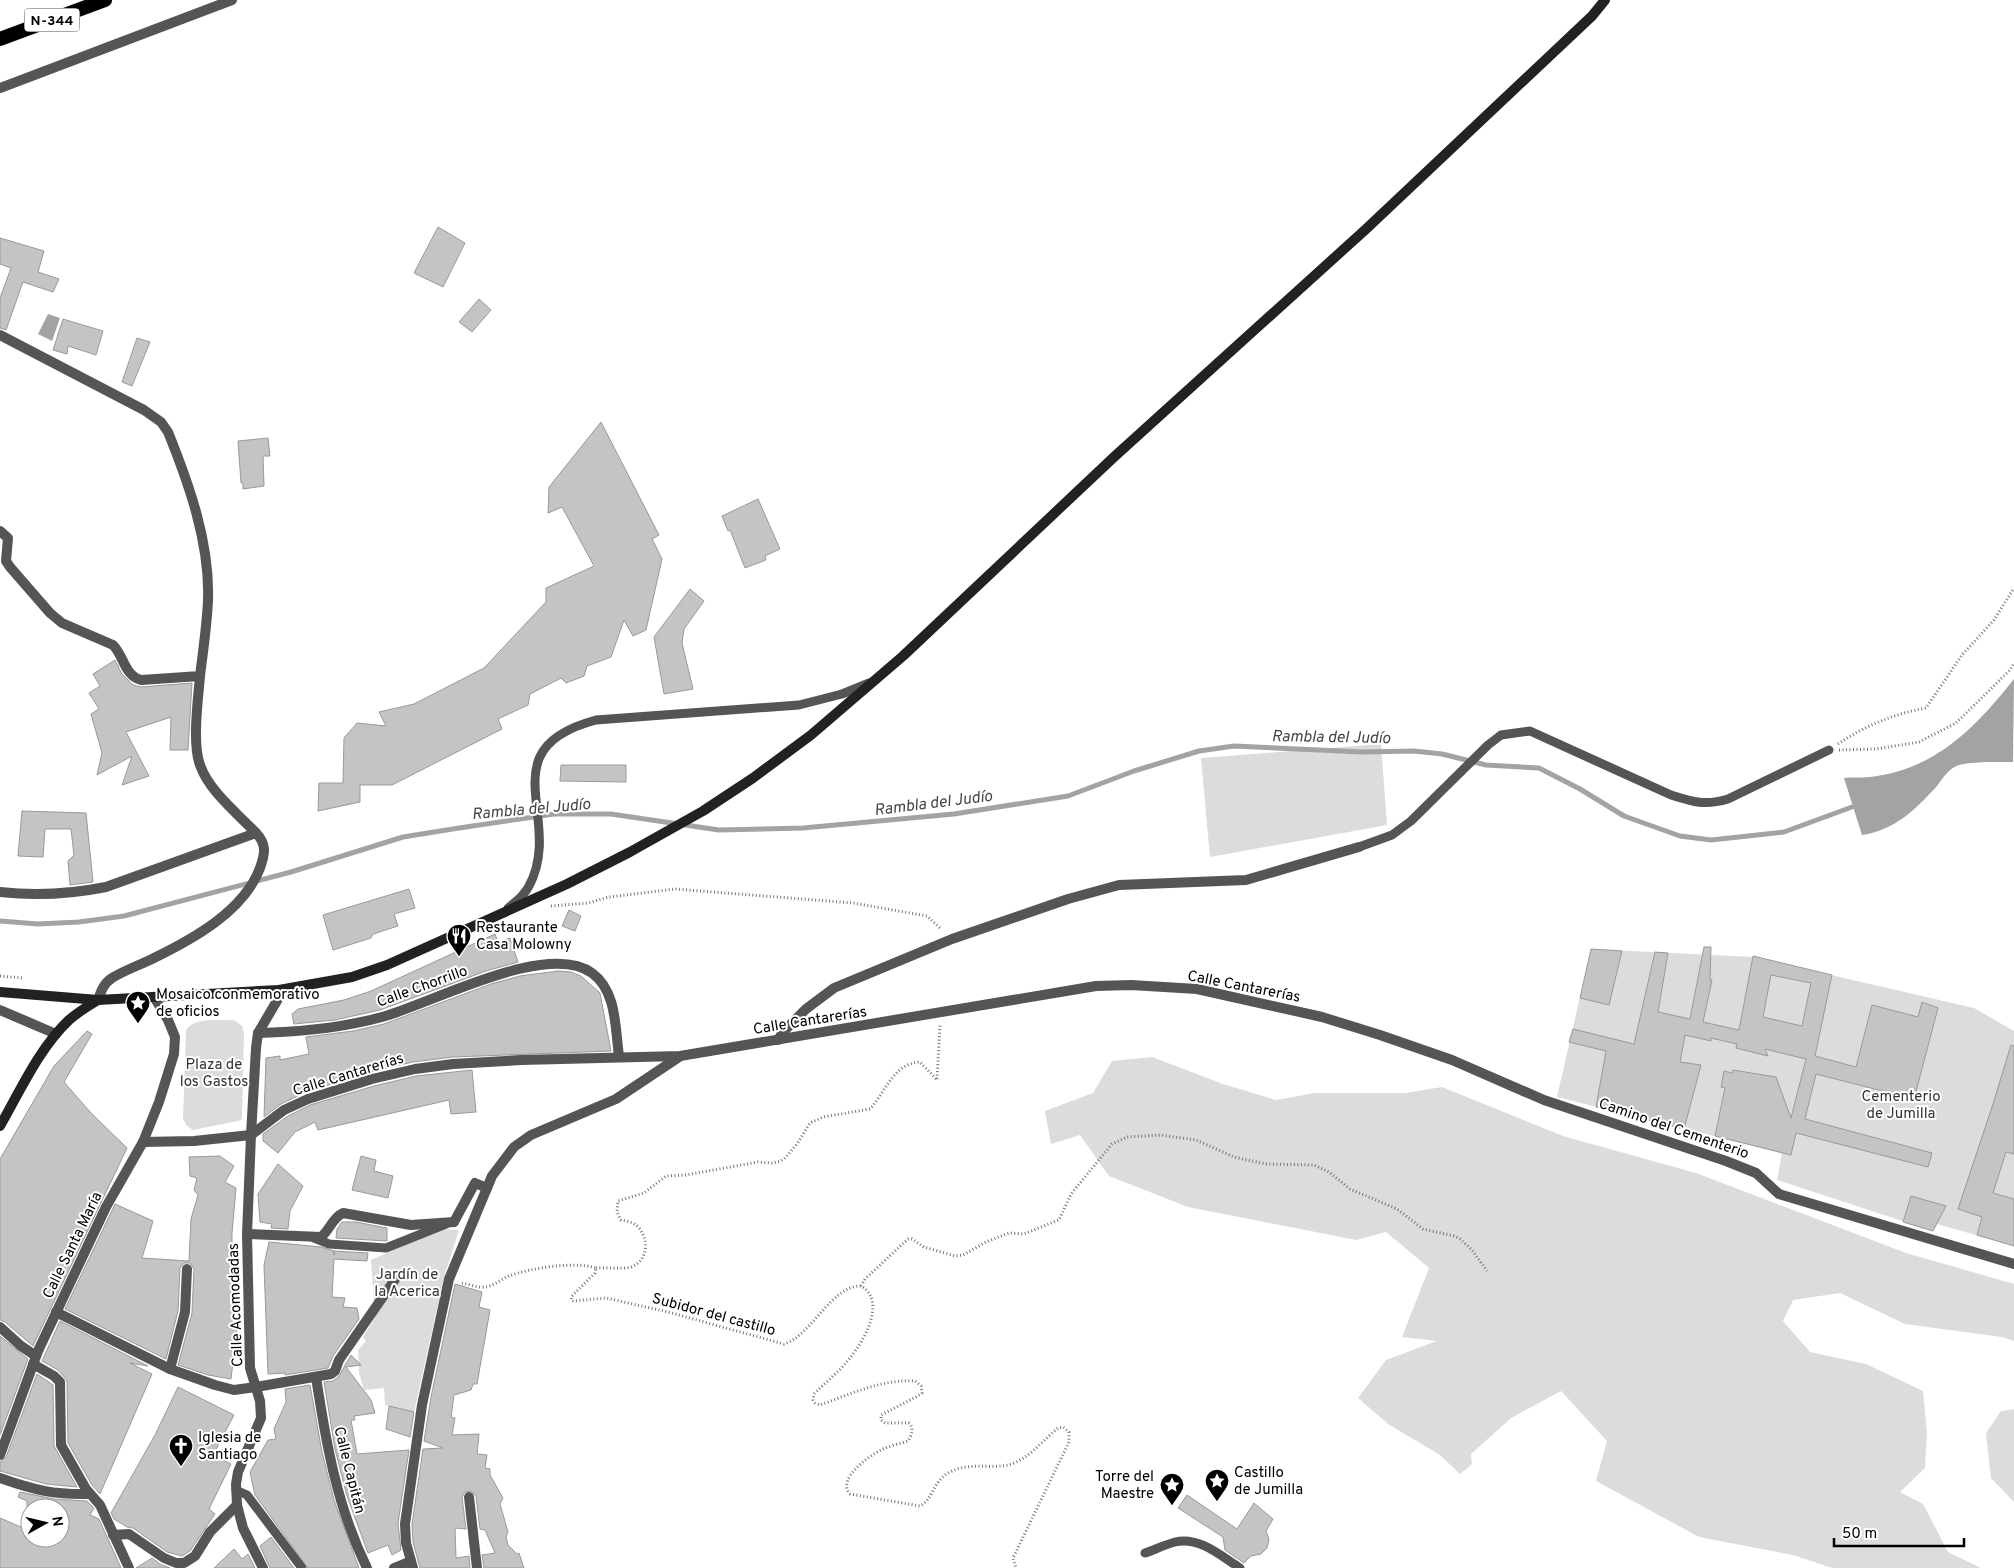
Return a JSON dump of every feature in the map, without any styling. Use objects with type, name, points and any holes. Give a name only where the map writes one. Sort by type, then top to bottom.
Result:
[{"type":"highway","name":"N-344","points":[[0,39],[105,0]]},
{"type":"main road","points":[[1592,16],[1605,0]]},
{"type":"main road","points":[[0,992],[98,1000],[279,990],[331,982],[369,972],[567,884],[638,848],[703,810],[753,778],[811,735],[910,650],[1114,457],[1366,230],[1592,16],[1614,0]]},
{"type":"main road","points":[[0,1126],[56,1034],[70,1020],[98,1000]]},
{"type":"street","points":[[0,88],[232,0]]},
{"type":"street","points":[[0,335],[144,410],[160,422],[168,432],[193,504],[205,551],[208,599],[200,676],[197,755],[200,766],[214,788],[263,842],[265,855],[258,873],[235,906],[212,924],[156,957],[112,978],[105,984],[98,1000]]},
{"type":"street","points":[[0,531],[8,538],[9,542],[6,561],[50,613],[62,622],[117,648],[132,675],[141,680],[200,676]]},
{"type":"street","points":[[0,892],[53,894],[106,887],[256,833]]},
{"type":"street","points":[[778,1040],[783,1032],[806,1009],[834,988],[952,939],[1068,899],[1119,885],[1246,880],[1360,847]]},
{"type":"street","name":"Calle Chorrillo","points":[[258,1033],[298,1032],[365,1022],[403,1011],[493,976],[532,967],[573,963],[597,977],[608,991],[619,1056]]},
{"type":"street","name":"Calle Cantarerías","points":[[251,1135],[273,1117],[299,1102],[394,1073],[453,1064],[619,1056],[680,1056],[1096,986],[1198,989],[1322,1017],[1380,1035]]},
{"type":"street","name":"Calle Acomodadas","points":[[263,1568],[248,1542],[237,1505],[236,1490],[238,1472],[261,1418],[262,1408],[250,1368],[247,1234],[251,1135],[258,1033],[278,999],[279,990]]},
{"type":"street","name":"Calle Santa María","points":[[0,1455],[34,1360],[106,1207],[144,1142],[159,1102],[175,1045],[172,1029],[154,997]]},
{"type":"street","points":[[0,1010],[56,1034]]},
{"type":"street","name":"Camino del Cementerio","points":[[1380,1035],[1443,1057],[1544,1100],[1726,1161],[1756,1173],[1779,1194],[2014,1264]]},
{"type":"street","points":[[394,1568],[412,1565],[405,1536],[408,1500],[422,1405],[449,1279],[492,1176],[514,1147],[531,1135],[616,1099],[680,1056]]},
{"type":"street","points":[[144,1142],[204,1140],[251,1135]]},
{"type":"street","points":[[314,1238],[321,1237],[326,1233],[335,1218],[343,1213],[411,1225],[454,1222],[475,1183],[486,1188]]},
{"type":"street","name":"Calle Acomodadas","points":[[247,1234],[314,1238]]},
{"type":"street","points":[[170,1369],[185,1312],[187,1269]]},
{"type":"street","points":[[56,1312],[170,1369],[215,1386],[234,1390],[331,1374],[335,1371],[339,1360],[396,1278]]},
{"type":"street","points":[[0,1326],[34,1360],[60,1382],[61,1445],[82,1482],[100,1504],[129,1568]]},
{"type":"street","name":"Calle Capitán","points":[[316,1377],[326,1444],[334,1480],[351,1531],[367,1568]]},
{"type":"street","points":[[0,1478],[40,1491],[61,1494],[90,1494]]},
{"type":"street","points":[[469,1497],[477,1568]]},
{"type":"street","points":[[113,1535],[129,1534],[164,1558],[176,1563],[184,1563],[195,1556],[210,1532],[237,1505]]},
{"type":"lane","points":[[505,912],[529,886],[536,867],[539,842],[536,767],[542,751],[553,738],[579,724],[614,718],[798,705],[842,694],[874,681]]},
{"type":"lane","points":[[1360,847],[1392,835],[1411,821],[1488,745],[1501,735],[1530,731],[1671,795],[1693,802],[1712,804],[1728,799],[1829,750]]},
{"type":"lane","name":"Calle Acomodadas","points":[[314,1238],[329,1244],[386,1248],[454,1222]]},
{"type":"lane","points":[[236,1490],[246,1495],[302,1568]]},
{"type":"lane","points":[[1144,1553],[1174,1542],[1190,1541],[1202,1545],[1240,1568]]},
{"type":"path","points":[[1829,750],[1866,726],[1907,711],[1926,708],[1962,655],[1994,620],[2014,588]]},
{"type":"path","points":[[1829,750],[1876,749],[1920,742],[1956,723],[2010,670],[2014,663]]},
{"type":"path","points":[[526,902],[554,906],[588,903],[608,897],[675,889],[853,903],[927,916],[952,939]]},
{"type":"path","points":[[449,1279],[483,1288],[516,1273],[540,1268],[562,1266],[630,1268],[642,1260],[646,1242],[642,1231],[634,1224],[621,1220],[617,1212],[618,1201],[644,1193],[666,1176],[686,1175],[758,1162],[773,1163],[781,1161],[796,1144],[810,1123],[870,1108],[904,1065],[920,1062],[937,1080],[941,1012]]},
{"type":"path","points":[[1016,1568],[1014,1558],[1069,1442],[1069,1432],[1063,1427],[1058,1428],[1030,1453],[1009,1465],[968,1466],[951,1471],[938,1479],[928,1499],[920,1506],[850,1494],[846,1488],[846,1483],[852,1472],[878,1451],[908,1441],[912,1430],[909,1423],[885,1423],[881,1420],[881,1415],[916,1398],[922,1393],[921,1386],[915,1381],[895,1381],[880,1384],[820,1404],[813,1400],[814,1394],[849,1360],[867,1331],[872,1305],[869,1293],[860,1286],[865,1279],[908,1239],[912,1238],[924,1247],[955,1256],[963,1255],[986,1242],[1009,1233],[1024,1234],[1059,1220],[1071,1194],[1112,1144],[1127,1137],[1161,1135],[1196,1140],[1234,1157],[1266,1164],[1314,1165],[1329,1172],[1350,1189],[1397,1209],[1423,1229],[1460,1239],[1472,1250],[1487,1271]]},
{"type":"path","name":"Subidor del castillo","points":[[596,1268],[595,1273],[571,1297],[572,1301],[606,1298],[668,1312],[784,1344],[794,1339],[830,1303],[849,1288],[860,1286]]},
{"type":"green space","points":[[1381,744],[1387,825],[1210,857],[1201,758]]},
{"type":"green space","name":"Cementerio de Jumilla","points":[[1591,949],[1753,957],[1974,1008],[2014,1031],[2014,1246],[1937,1224],[1933,1231],[1777,1180],[1782,1153],[1557,1097]]},
{"type":"green space","name":"Plaza de los Gastos","points":[[234,1020],[242,1026],[244,1033],[241,1120],[193,1130],[187,1126],[183,1119],[186,1030],[201,1021]]},
{"type":"green space","points":[[1152,1057],[1223,1084],[1276,1100],[1315,1093],[1405,1093],[1442,1087],[1563,1136],[1696,1173],[1906,1253],[2014,1284],[2014,1341],[2002,1337],[1905,1324],[1840,1293],[1793,1300],[1783,1321],[1810,1352],[1866,1364],[1923,1391],[1927,1433],[1925,1468],[1900,1492],[1923,1504],[1948,1552],[1981,1568],[1832,1568],[1793,1555],[1699,1537],[1596,1481],[1607,1441],[1561,1391],[1511,1418],[1471,1454],[1472,1464],[1460,1474],[1440,1455],[1388,1424],[1358,1398],[1386,1360],[1437,1341],[1402,1337],[1429,1268],[1386,1232],[1356,1240],[1188,1207],[1109,1176],[1080,1135],[1051,1144],[1045,1111],[1093,1093],[1112,1061]]},
{"type":"green space","name":"Jardín de la Acerica","points":[[441,1229],[459,1230],[444,1277],[414,1412],[385,1405],[384,1388],[364,1390],[359,1373],[358,1350],[366,1341],[363,1337],[375,1318],[371,1260]]},
{"type":"green space","points":[[2014,1409],[2014,1502],[1991,1478],[1986,1433],[2001,1411]]},
{"type":"shaded area","points":[[48,314],[60,318],[52,341],[38,334]]},
{"type":"shaded area","points":[[2014,679],[2013,762],[1979,762],[1956,766],[1904,818],[1885,829],[1862,835],[1844,778],[1870,777],[1893,773],[1934,756],[1985,714]]},
{"type":"building","points":[[438,227],[465,243],[443,287],[414,273]]},
{"type":"building","points":[[0,238],[44,251],[38,272],[59,279],[53,292],[23,282],[6,330],[0,328],[0,298],[11,268],[0,264]]},
{"type":"building","points":[[479,299],[491,310],[472,332],[459,322]]},
{"type":"building","points":[[63,319],[103,331],[96,355],[68,346],[67,354],[53,350]]},
{"type":"building","points":[[137,338],[150,342],[132,386],[122,382]]},
{"type":"building","points":[[601,422],[659,535],[652,539],[662,559],[646,630],[633,636],[624,620],[611,657],[587,666],[584,676],[566,683],[561,678],[530,694],[528,705],[498,719],[502,729],[392,785],[360,785],[360,802],[318,811],[319,783],[343,783],[344,738],[357,723],[386,726],[379,712],[414,704],[484,668],[546,602],[546,588],[594,566],[562,507],[548,513],[549,487]]},
{"type":"building","points":[[268,438],[270,456],[263,456],[264,486],[243,489],[238,441]]},
{"type":"building","points":[[758,499],[780,549],[765,556],[766,560],[745,568],[730,530],[728,531],[722,516]]},
{"type":"building","points":[[690,589],[704,601],[684,629],[682,643],[693,689],[664,694],[654,637]]},
{"type":"building","points":[[115,660],[122,674],[133,685],[141,687],[192,683],[188,750],[170,750],[171,717],[126,732],[149,776],[122,785],[132,756],[97,775],[102,753],[91,714],[99,709],[89,693],[100,686],[93,674]]},
{"type":"building","points":[[561,765],[626,765],[626,782],[560,781]]},
{"type":"building","points":[[22,811],[86,813],[93,882],[70,885],[68,861],[74,855],[71,829],[45,829],[43,857],[18,856]]},
{"type":"building","points":[[409,889],[415,908],[394,914],[398,926],[373,934],[371,938],[333,950],[323,915]]},
{"type":"building","points":[[569,910],[581,916],[575,931],[562,926]]},
{"type":"building","points":[[495,934],[498,942],[510,938],[518,962],[486,971],[380,1010],[335,1020],[294,1024],[292,1014],[298,1009],[344,1000],[371,991]]},
{"type":"building","points":[[1704,947],[1711,947],[1710,980],[1712,980],[1703,1022],[1739,1030],[1753,956],[1832,975],[1815,1056],[1856,1067],[1872,1005],[1918,1017],[1922,1002],[1938,1008],[1914,1099],[1816,1074],[1805,1119],[1932,1153],[1928,1167],[1796,1133],[1791,1155],[1715,1136],[1725,1088],[1721,1087],[1724,1071],[1732,1073],[1733,1070],[1776,1077],[1791,1118],[1806,1059],[1765,1049],[1768,1056],[1736,1048],[1737,1044],[1711,1038],[1711,1041],[1685,1035],[1680,1062],[1701,1065],[1684,1129],[1596,1107],[1606,1051],[1569,1042],[1573,1029],[1634,1044],[1655,952],[1668,953],[1658,1012],[1690,1019]],"holes":[[[1771,975],[1811,983],[1802,1026],[1763,1017]]]},
{"type":"building","points":[[1591,949],[1622,951],[1609,1005],[1580,998]]},
{"type":"building","points":[[558,971],[571,972],[581,976],[600,993],[611,1051],[453,1057],[413,1062],[370,1072],[306,1092],[281,1104],[264,1117],[266,1058],[280,1056],[280,1060],[309,1054],[306,1037],[353,1031],[384,1024],[491,984],[520,976]]},
{"type":"building","points":[[87,1031],[92,1034],[64,1082],[91,1113],[127,1148],[33,1346],[5,1322],[0,1320],[0,1159],[54,1066]]},
{"type":"building","points":[[2011,1045],[2014,1046],[2014,1154],[2006,1152],[1993,1193],[2014,1199],[2014,1246],[1977,1235],[1982,1217],[1958,1209]]},
{"type":"building","points":[[472,1070],[476,1112],[451,1114],[449,1100],[318,1130],[315,1122],[295,1132],[278,1153],[263,1141],[263,1134],[288,1116],[310,1105],[416,1076]]},
{"type":"building","points":[[220,1156],[234,1166],[225,1182],[236,1188],[232,1233],[232,1269],[237,1328],[231,1379],[208,1375],[178,1365],[192,1313],[194,1269],[190,1263],[184,1263],[180,1268],[178,1311],[166,1359],[65,1309],[115,1204],[153,1221],[142,1258],[189,1261],[191,1219],[198,1195],[194,1190],[197,1178],[190,1176],[189,1157]]},
{"type":"building","points":[[361,1156],[376,1160],[374,1171],[393,1176],[388,1198],[352,1190]]},
{"type":"building","points":[[278,1164],[303,1186],[290,1211],[288,1229],[271,1228],[272,1224],[260,1222],[258,1194]]},
{"type":"building","points":[[1911,1196],[1946,1206],[1933,1231],[1903,1222]]},
{"type":"building","points":[[342,1222],[356,1222],[387,1228],[387,1241],[336,1238],[337,1229]]},
{"type":"building","points":[[269,1242],[321,1247],[334,1251],[368,1253],[367,1261],[334,1259],[332,1297],[345,1298],[343,1307],[357,1308],[359,1319],[333,1356],[328,1368],[285,1375],[285,1373],[268,1374],[264,1265]]},
{"type":"building","points":[[455,1284],[482,1292],[479,1307],[490,1310],[477,1384],[473,1384],[471,1390],[454,1395],[451,1417],[455,1418],[452,1435],[479,1434],[477,1454],[487,1455],[485,1468],[490,1469],[490,1475],[503,1498],[500,1504],[508,1532],[506,1537],[508,1545],[517,1554],[519,1553],[524,1568],[484,1568],[482,1555],[495,1553],[485,1530],[480,1529],[476,1496],[471,1491],[465,1492],[462,1497],[466,1529],[455,1528],[456,1558],[469,1556],[470,1568],[420,1568],[413,1542],[412,1524],[423,1449],[443,1448],[424,1441],[431,1397]]},
{"type":"building","points":[[60,1321],[148,1366],[130,1363],[152,1374],[100,1494],[92,1485],[68,1443],[67,1382],[58,1370],[42,1361]]},
{"type":"building","points":[[0,1336],[28,1359],[0,1435]]},
{"type":"building","points":[[351,1355],[361,1365],[346,1367],[371,1400],[375,1413],[354,1416],[355,1420],[351,1420],[357,1454],[409,1450],[398,1523],[401,1550],[392,1555],[388,1545],[368,1553],[347,1496],[335,1449],[324,1382],[333,1381],[339,1376]]},
{"type":"building","points":[[37,1374],[53,1385],[54,1446],[77,1487],[46,1484],[0,1471],[0,1462],[6,1457]]},
{"type":"building","points":[[310,1385],[322,1452],[334,1500],[359,1568],[308,1568],[255,1495],[250,1472],[268,1440],[276,1439],[274,1429],[286,1402],[285,1389]]},
{"type":"building","name":"Iglesia de Santiago","points":[[178,1387],[234,1415],[213,1455],[231,1464],[209,1509],[215,1514],[190,1551],[182,1556],[167,1552],[133,1528],[127,1527],[114,1519],[111,1513],[155,1435]]},
{"type":"building","points":[[389,1406],[414,1412],[410,1437],[386,1429]]},
{"type":"building","points":[[20,1492],[49,1498],[20,1498],[18,1497]]},
{"type":"building","points":[[1187,1495],[1237,1529],[1254,1503],[1273,1519],[1266,1531],[1269,1539],[1267,1548],[1261,1554],[1251,1556],[1244,1563],[1225,1550],[1223,1537],[1178,1508]]},
{"type":"building","points":[[70,1500],[87,1501],[94,1508],[90,1515],[99,1519],[121,1568],[0,1568],[0,1518],[20,1527],[20,1548],[70,1548]]},
{"type":"building","points":[[271,1537],[294,1568],[270,1568],[260,1546]]},
{"type":"building","points":[[234,1549],[242,1559],[248,1554],[255,1568],[214,1568]]},
{"type":"building","points":[[152,1558],[160,1564],[170,1568],[136,1568]]},
{"type":"waterway","name":"Rambla del Judío","points":[[0,921],[38,924],[79,922],[124,916],[291,872],[403,837],[554,814],[611,814],[719,830],[803,828],[954,814],[1068,796],[1134,771],[1199,751],[1234,746],[1363,752],[1414,751],[1442,754],[1486,765],[1539,768],[1580,789],[1624,816],[1680,836],[1711,840],[1784,832],[1852,807]]},
{"type":"place","name":"Restaurante Casa Molowny","points":[[459,957]]},
{"type":"place","name":"Mosaico conmemorativo de oficios","points":[[138,1024]]},
{"type":"place","name":"Iglesia de Santiago","points":[[181,1467]]},
{"type":"place","name":"Castillo de Jumilla","points":[[1217,1502]]},
{"type":"place","name":"Torre del Maestre","points":[[1172,1506]]}]
